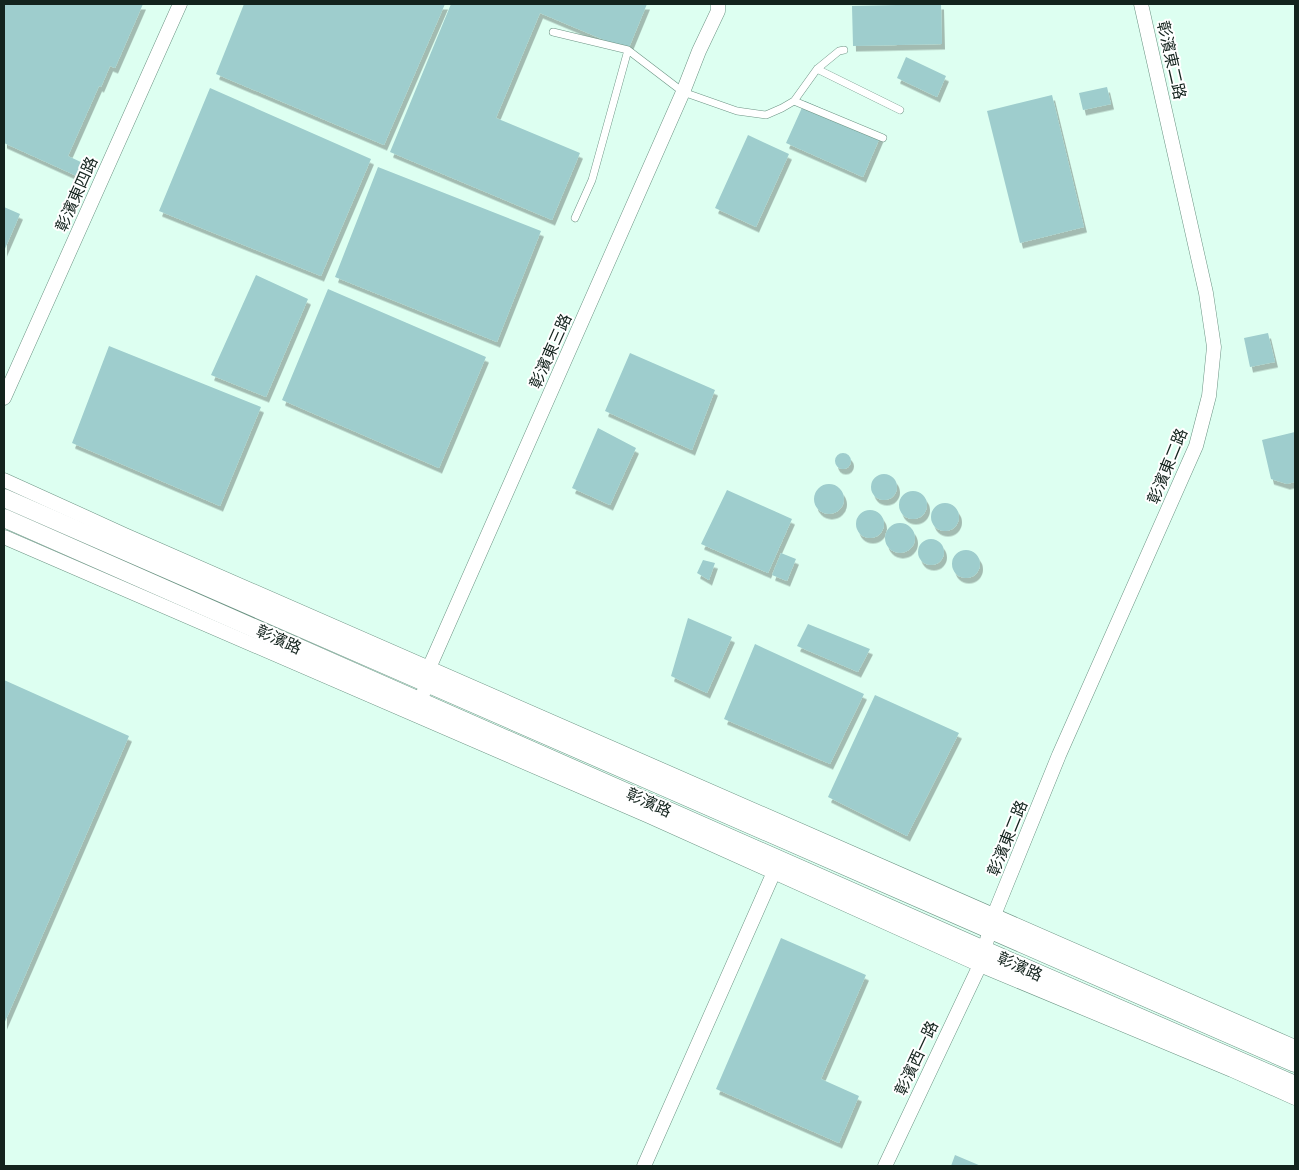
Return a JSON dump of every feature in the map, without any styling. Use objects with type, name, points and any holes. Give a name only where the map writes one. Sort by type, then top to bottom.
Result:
[{"type":"street","name":"彰濱東四路","points":[[4,398],[180,4]]},
{"type":"street","name":"彰濱東三路","points":[[417,707],[429,675],[684,92],[699,51],[718,11],[718,4]]},
{"type":"street","name":"彰濱東二路","points":[[982,957],[992,922],[1059,755],[1196,446],[1209,396],[1214,347],[1206,293],[1141,4]]},
{"type":"street","name":"彰濱路","points":[[4,480],[429,675],[992,922],[1295,1047]]},
{"type":"street","name":"彰濱路","points":[[4,498],[429,675]]},
{"type":"street","name":"彰濱路","points":[[4,518],[774,872],[1295,1086]]},
{"type":"street","name":"彰濱路","points":[[4,536],[417,707],[1295,1098]]},
{"type":"street","points":[[644,1166],[774,872]]},
{"type":"street","name":"彰濱路","points":[[992,922],[1295,1064]]},
{"type":"street","name":"彰濱西一路","points":[[885,1166],[982,957]]},
{"type":"lane","points":[[553,32],[628,50],[684,92],[737,111],[766,115],[794,101],[817,69],[839,50],[844,50]]},
{"type":"lane","points":[[575,218],[592,180],[628,50]]},
{"type":"lane","points":[[817,69],[900,110]]},
{"type":"lane","points":[[794,101],[883,138]]},
{"type":"building","points":[[4,4],[143,4],[115,68],[110,66],[101,87],[99,86],[68,156],[85,164],[79,177],[4,143]]},
{"type":"building","points":[[244,4],[445,4],[384,145],[216,74]]},
{"type":"building","points":[[451,4],[647,4],[628,50],[540,13],[496,118],[580,153],[552,220],[390,152]]},
{"type":"building","points":[[941,4],[942,44],[853,46],[852,6]]},
{"type":"building","points":[[906,57],[946,76],[937,97],[897,78]]},
{"type":"building","points":[[1107,87],[1111,104],[1083,110],[1079,93]]},
{"type":"building","points":[[210,88],[371,159],[321,276],[159,211]]},
{"type":"building","points":[[1052,95],[1084,227],[1020,243],[987,111]]},
{"type":"building","points":[[805,101],[881,135],[863,177],[786,143]]},
{"type":"building","points":[[748,135],[789,154],[756,227],[715,208]]},
{"type":"building","points":[[378,167],[541,231],[497,342],[335,277]]},
{"type":"building","points":[[4,207],[20,214],[4,251]]},
{"type":"building","points":[[256,275],[308,299],[266,397],[211,375]]},
{"type":"building","points":[[328,289],[486,357],[439,468],[282,400]]},
{"type":"building","points":[[1268,333],[1275,362],[1250,367],[1244,338]]},
{"type":"building","points":[[109,346],[261,407],[220,506],[72,443]]},
{"type":"building","points":[[630,353],[715,390],[692,450],[605,411]]},
{"type":"building","points":[[598,428],[636,448],[610,505],[572,488]]},
{"type":"building","points":[[1295,432],[1295,482],[1287,484],[1271,479],[1262,440]]},
{"type":"building","points":[[840,453],[846,453],[851,458],[849,467],[840,469],[835,464],[835,458]]},
{"type":"building","points":[[884,474],[893,478],[897,487],[893,496],[884,500],[875,496],[871,487],[875,478]]},
{"type":"building","points":[[829,484],[840,488],[844,499],[840,510],[829,514],[818,510],[814,499],[818,488]]},
{"type":"building","points":[[727,490],[792,519],[768,573],[701,544]]},
{"type":"building","points":[[913,491],[923,495],[927,505],[923,515],[913,519],[903,515],[899,505],[903,495]]},
{"type":"building","points":[[945,503],[955,507],[959,517],[955,527],[945,531],[935,527],[931,517],[935,507]]},
{"type":"building","points":[[870,510],[880,514],[884,524],[880,534],[870,538],[860,534],[856,524],[860,514]]},
{"type":"building","points":[[900,523],[906,524],[914,532],[914,544],[906,552],[900,553],[894,552],[886,544],[885,538],[886,532],[894,524]]},
{"type":"building","points":[[931,539],[940,543],[944,552],[940,561],[931,565],[922,561],[918,552],[922,543]]},
{"type":"building","points":[[966,550],[976,554],[980,564],[976,574],[966,578],[956,574],[952,564],[956,554]]},
{"type":"building","points":[[781,553],[796,559],[787,581],[772,575]]},
{"type":"building","points":[[703,560],[715,563],[709,580],[697,573]]},
{"type":"building","points":[[688,618],[732,637],[707,693],[671,676]]},
{"type":"building","points":[[808,624],[870,649],[858,672],[797,646]]},
{"type":"building","points":[[755,644],[864,694],[830,764],[724,719]]},
{"type":"building","points":[[4,680],[129,736],[4,1024]]},
{"type":"building","points":[[875,695],[959,733],[907,836],[828,797]]},
{"type":"building","points":[[781,938],[866,975],[821,1079],[859,1096],[839,1143],[716,1089]]},
{"type":"building","points":[[955,1155],[981,1166],[951,1166]]}]
